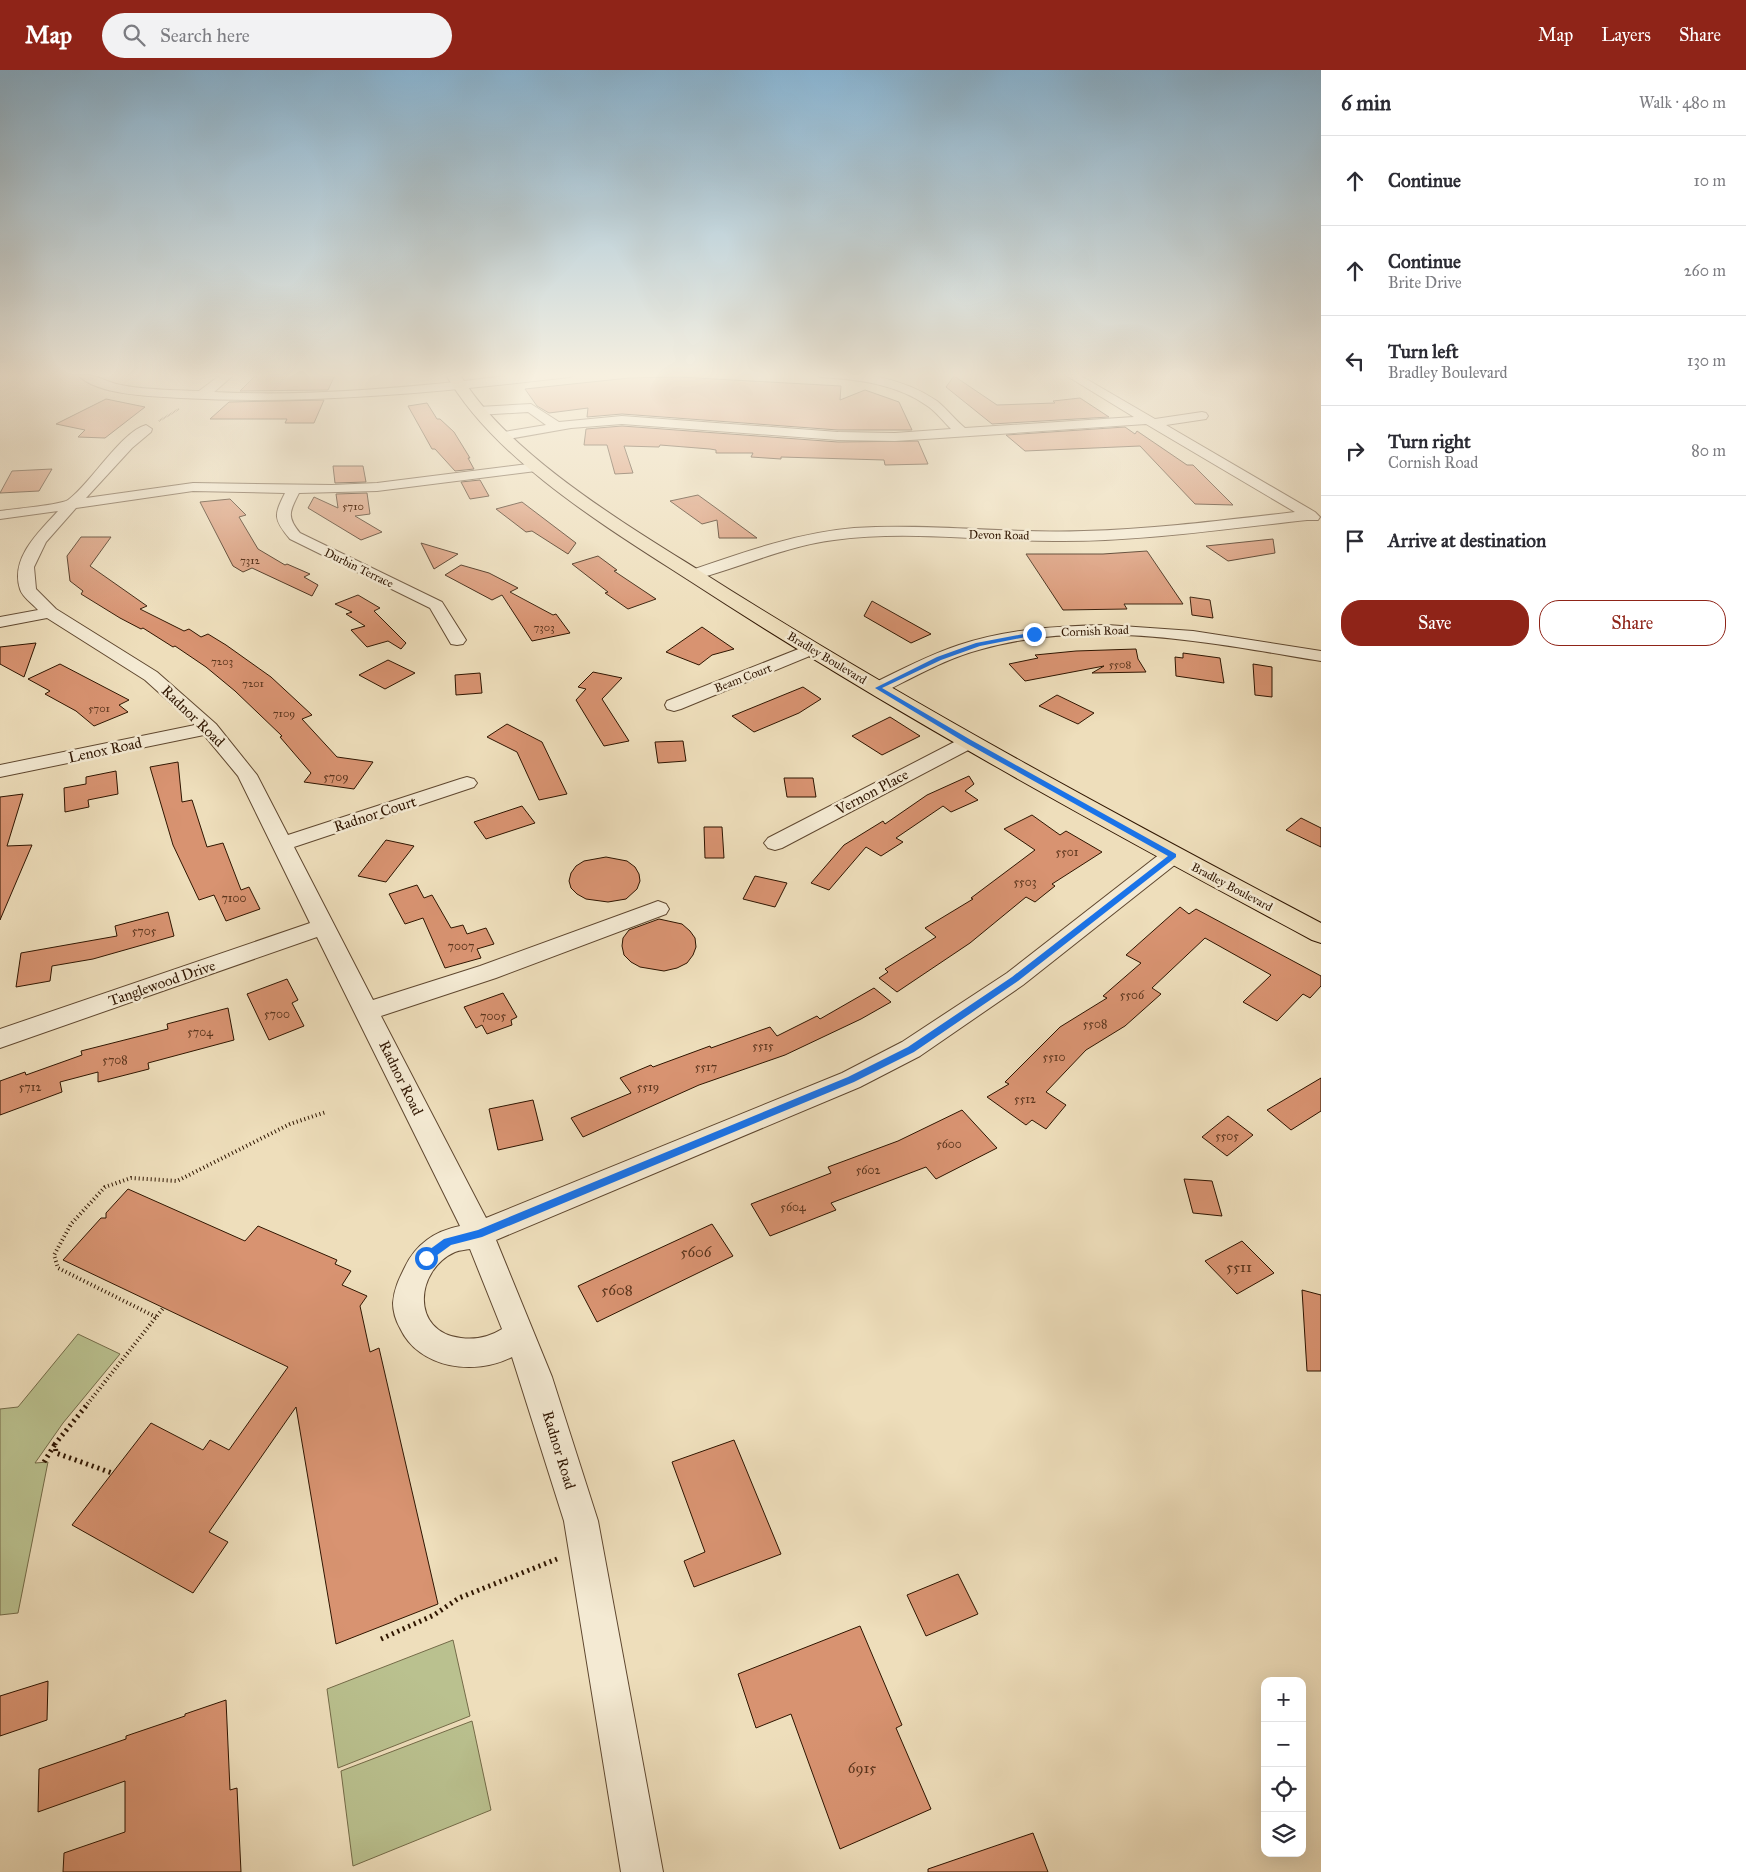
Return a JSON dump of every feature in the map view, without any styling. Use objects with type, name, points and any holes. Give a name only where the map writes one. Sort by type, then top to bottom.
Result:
[{"type":"main road","name":"Bradley Boulevard","points":[[525,457],[570,493],[692,575],[811,649],[969,742],[1173,856],[1321,934]]},
{"type":"street","name":"Radnor Road","points":[[116,457],[39,540],[26,567],[28,590],[50,613],[151,676],[209,728],[247,775],[479,1234],[536,1378],[581,1521],[642,1872]]},
{"type":"street","points":[[1212,457],[1316,519]]},
{"type":"street","points":[[94,480],[193,487],[293,490],[377,487],[536,467]]},
{"type":"street","points":[[0,516],[193,487]]},
{"type":"street","name":"Durbin Terrace","points":[[293,490],[282,514],[283,522],[294,536],[436,605],[457,640]]},
{"type":"street","name":"Devon Road","points":[[692,575],[776,546],[852,533],[899,531],[1006,536],[1083,536],[1316,519]]},
{"type":"street","points":[[0,622],[50,613]]},
{"type":"street","name":"Cornish Road","points":[[878,688],[939,658],[978,644],[1034,634],[1104,629],[1143,630],[1195,635],[1321,656]]},
{"type":"street","name":"Beam Court","points":[[674,705],[811,649]]},
{"type":"street","name":"Lenox Road","points":[[0,771],[209,728]]},
{"type":"street","name":"Vernon Place","points":[[775,842],[969,742]]},
{"type":"street","name":"Radnor Court","points":[[283,844],[467,783]]},
{"type":"street","points":[[518,1336],[492,1351],[463,1354],[436,1347],[416,1330],[408,1306],[411,1280],[426,1258],[448,1242],[479,1234],[851,1080],[911,1049],[1015,979],[1173,856]]},
{"type":"street","points":[[367,1011],[488,972],[658,909]]},
{"type":"street","name":"Tanglewood Drive","points":[[0,1040],[325,926]]},
{"type":"path","points":[[156,1317],[58,1268],[54,1255],[71,1224],[105,1188],[131,1178],[177,1181],[290,1124],[326,1112]]},
{"type":"path","points":[[44,1462],[64,1430],[164,1307]]},
{"type":"path","points":[[55,1444],[54,1450],[56,1453],[112,1473]]},
{"type":"path","points":[[381,1639],[434,1615],[459,1598],[557,1559]]},
{"type":"green space","points":[[78,1334],[120,1354],[63,1423],[35,1463],[48,1462],[18,1613],[0,1615],[0,1409],[18,1407]]},
{"type":"green space","points":[[453,1640],[470,1716],[338,1768],[327,1689]]},
{"type":"green space","points":[[472,1721],[491,1810],[353,1866],[341,1771]]},
{"type":"building","points":[[442,457],[469,457],[468,458],[474,469],[455,471]]},
{"type":"building","points":[[610,457],[628,457],[633,473],[615,474]]},
{"type":"building","points":[[752,457],[781,457],[781,459]]},
{"type":"building","points":[[784,457],[925,457],[928,464],[885,465],[884,460]]},
{"type":"building","points":[[1151,457],[1175,457],[1187,465],[1193,465],[1233,505],[1195,504]]},
{"type":"building","points":[[333,466],[363,466],[366,482],[335,483]]},
{"type":"building","points":[[52,469],[39,491],[0,493],[12,471]]},
{"type":"building","points":[[480,480],[489,496],[470,499],[461,482]]},
{"type":"building","points":[[367,493],[370,514],[355,516],[382,532],[361,540],[308,508],[314,497],[338,508],[336,494]]},
{"type":"building","points":[[698,495],[757,538],[719,538],[717,520],[702,524],[670,501]]},
{"type":"building","points":[[230,499],[246,515],[239,517],[258,549],[285,565],[287,564],[310,574],[304,577],[318,585],[312,596],[252,568],[243,572],[233,566],[200,502]]},
{"type":"building","points":[[522,502],[576,543],[568,554],[532,531],[526,532],[496,509]]},
{"type":"building","points":[[81,537],[111,537],[90,566],[147,606],[140,609],[184,631],[189,629],[201,637],[208,634],[226,645],[271,677],[312,715],[302,719],[337,757],[373,762],[354,789],[304,782],[311,773],[280,737],[282,736],[235,691],[206,667],[175,646],[173,647],[143,628],[141,629],[120,618],[81,594],[83,591],[70,581],[67,556]]},
{"type":"building","points":[[1273,539],[1275,553],[1228,561],[1206,546]]},
{"type":"building","points":[[421,543],[458,554],[434,569]]},
{"type":"building","points":[[1147,551],[1183,604],[1124,604],[1127,609],[1063,610],[1026,554],[1103,554]]},
{"type":"building","points":[[598,556],[617,570],[614,571],[656,599],[628,609],[605,593],[608,592],[572,564]]},
{"type":"building","points":[[461,565],[489,573],[518,588],[510,592],[553,615],[556,614],[570,633],[532,641],[502,595],[492,600],[445,575]]},
{"type":"building","points":[[358,595],[380,608],[374,611],[406,643],[401,649],[388,641],[367,647],[351,630],[365,626],[346,614],[352,612],[335,604]]},
{"type":"building","points":[[1190,597],[1210,600],[1213,618],[1192,615]]},
{"type":"building","points":[[872,601],[931,634],[911,643],[864,616]]},
{"type":"building","points":[[702,627],[734,649],[712,655],[699,665],[666,652]]},
{"type":"building","points":[[36,643],[24,677],[0,664],[0,647]]},
{"type":"building","points":[[1136,649],[1138,659],[1146,672],[1092,673],[1104,666],[1025,681],[1009,664],[1038,658],[1035,655],[1076,651]]},
{"type":"building","points":[[1183,653],[1220,658],[1224,683],[1176,676],[1175,657],[1183,658]]},
{"type":"building","points":[[388,660],[415,673],[385,689],[359,675]]},
{"type":"building","points":[[60,664],[129,700],[119,705],[128,712],[94,726],[76,711],[45,694],[50,691],[28,679]]},
{"type":"building","points":[[1253,664],[1272,667],[1272,697],[1255,695]]},
{"type":"building","points":[[593,672],[622,678],[602,699],[629,741],[604,746],[576,700],[586,689],[578,687]]},
{"type":"building","points":[[480,673],[482,693],[456,695],[455,675]]},
{"type":"building","points":[[803,687],[821,699],[799,713],[754,732],[732,716]]},
{"type":"building","points":[[1057,695],[1094,713],[1078,724],[1039,706]]},
{"type":"building","points":[[890,717],[920,736],[882,755],[852,736]]},
{"type":"building","points":[[507,724],[542,742],[567,794],[539,800],[517,752],[487,737]]},
{"type":"building","points":[[683,741],[686,761],[658,763],[655,742]]},
{"type":"building","points":[[178,762],[182,802],[192,800],[207,847],[223,843],[241,890],[249,887],[260,909],[226,921],[214,895],[199,900],[173,845],[150,767]]},
{"type":"building","points":[[116,771],[118,794],[88,800],[89,807],[65,812],[64,788],[86,784],[86,777]]},
{"type":"building","points":[[969,776],[974,784],[965,791],[978,800],[951,812],[943,806],[896,838],[903,842],[881,856],[866,847],[829,890],[811,883],[844,845],[883,821],[885,824],[927,795]]},
{"type":"building","points":[[784,778],[813,778],[816,797],[787,797]]},
{"type":"building","points":[[23,794],[7,846],[32,845],[0,920],[0,797]]},
{"type":"building","points":[[522,806],[535,823],[486,839],[474,822]]},
{"type":"building","points":[[1032,815],[1060,835],[1066,831],[1102,852],[1052,884],[1055,886],[1035,902],[1026,897],[970,943],[897,992],[879,978],[888,972],[885,969],[936,937],[925,928],[973,899],[971,898],[1035,850],[1004,829]]},
{"type":"building","points":[[1301,818],[1321,828],[1321,847],[1286,830]]},
{"type":"building","points":[[704,827],[722,827],[724,858],[705,858]]},
{"type":"building","points":[[386,840],[414,846],[386,882],[358,876]]},
{"type":"building","points":[[606,857],[627,861],[635,867],[640,881],[637,889],[626,899],[608,902],[586,899],[577,894],[571,888],[569,881],[571,873],[576,866],[584,861]]},
{"type":"building","points":[[755,876],[787,883],[775,907],[743,899]]},
{"type":"building","points":[[417,885],[424,898],[432,895],[451,928],[463,925],[467,934],[486,928],[494,944],[477,949],[481,958],[445,968],[423,918],[405,924],[389,894]]},
{"type":"building","points":[[1180,907],[1189,914],[1196,909],[1321,976],[1321,986],[1310,998],[1303,994],[1277,1021],[1243,1002],[1271,975],[1205,938],[1152,988],[1161,994],[1125,1026],[1086,1050],[1046,1092],[1066,1105],[1046,1129],[1032,1120],[1026,1125],[987,1097],[1009,1084],[1005,1082],[1060,1027],[1107,998],[1103,996],[1141,963],[1126,955]]},
{"type":"building","points":[[168,912],[174,936],[93,959],[52,966],[50,981],[16,987],[21,953],[117,936],[115,926]]},
{"type":"building","points":[[659,919],[682,924],[695,938],[696,947],[687,963],[664,971],[640,967],[631,962],[624,955],[622,946],[623,938],[629,930]]},
{"type":"building","points":[[287,979],[298,1000],[292,1003],[304,1026],[269,1040],[247,994]]},
{"type":"building","points":[[874,988],[891,1002],[861,1019],[785,1055],[699,1085],[583,1137],[571,1118],[631,1093],[620,1078],[651,1065],[653,1067],[770,1027],[777,1036],[817,1016],[820,1019]]},
{"type":"building","points":[[503,993],[517,1017],[511,1020],[512,1025],[487,1034],[482,1025],[476,1028],[464,1007]]},
{"type":"building","points":[[228,1008],[234,1040],[148,1063],[149,1069],[98,1082],[98,1072],[60,1082],[62,1092],[0,1115],[0,1081],[25,1072],[26,1075],[82,1055],[81,1051],[168,1029],[167,1024]]},
{"type":"building","points":[[1321,1078],[1321,1111],[1291,1130],[1267,1110]]},
{"type":"building","points":[[533,1100],[543,1140],[498,1150],[489,1109]]},
{"type":"building","points":[[962,1110],[997,1148],[936,1179],[926,1167],[831,1203],[836,1210],[770,1236],[751,1204],[831,1173],[828,1167],[898,1141]]},
{"type":"building","points":[[1228,1116],[1253,1135],[1227,1156],[1202,1137]]},
{"type":"building","points":[[1184,1179],[1212,1181],[1222,1216],[1193,1213]]},
{"type":"building","points":[[128,1189],[245,1241],[258,1226],[337,1260],[335,1264],[351,1271],[342,1285],[367,1296],[360,1306],[370,1352],[379,1348],[438,1604],[336,1644],[296,1407],[209,1532],[228,1542],[193,1593],[72,1525],[151,1423],[203,1450],[210,1440],[229,1450],[288,1367],[63,1260],[101,1218],[106,1218],[106,1213]]},
{"type":"building","points":[[712,1224],[733,1256],[597,1322],[578,1286]]},
{"type":"building","points":[[1242,1241],[1274,1273],[1237,1294],[1205,1261]]},
{"type":"building","points":[[1302,1290],[1321,1295],[1321,1371],[1307,1371]]},
{"type":"building","points":[[734,1440],[781,1554],[694,1587],[684,1561],[705,1552],[672,1462]]},
{"type":"building","points":[[958,1574],[978,1614],[926,1636],[907,1595]]},
{"type":"building","points":[[860,1626],[902,1725],[896,1728],[931,1809],[840,1849],[791,1714],[756,1728],[738,1674]]},
{"type":"building","points":[[48,1681],[47,1720],[0,1736],[0,1696]]},
{"type":"building","points":[[226,1700],[230,1790],[237,1788],[241,1872],[63,1872],[64,1853],[125,1832],[125,1781],[38,1812],[39,1769],[126,1739],[126,1736]]},
{"type":"building","points":[[1033,1833],[1048,1872],[928,1872],[928,1869]]},
{"type":"route","points":[[426,1258],[448,1242],[479,1234],[851,1080],[911,1049],[1015,979],[1173,856],[969,742],[878,688],[939,658],[978,644],[1034,634]]}]
